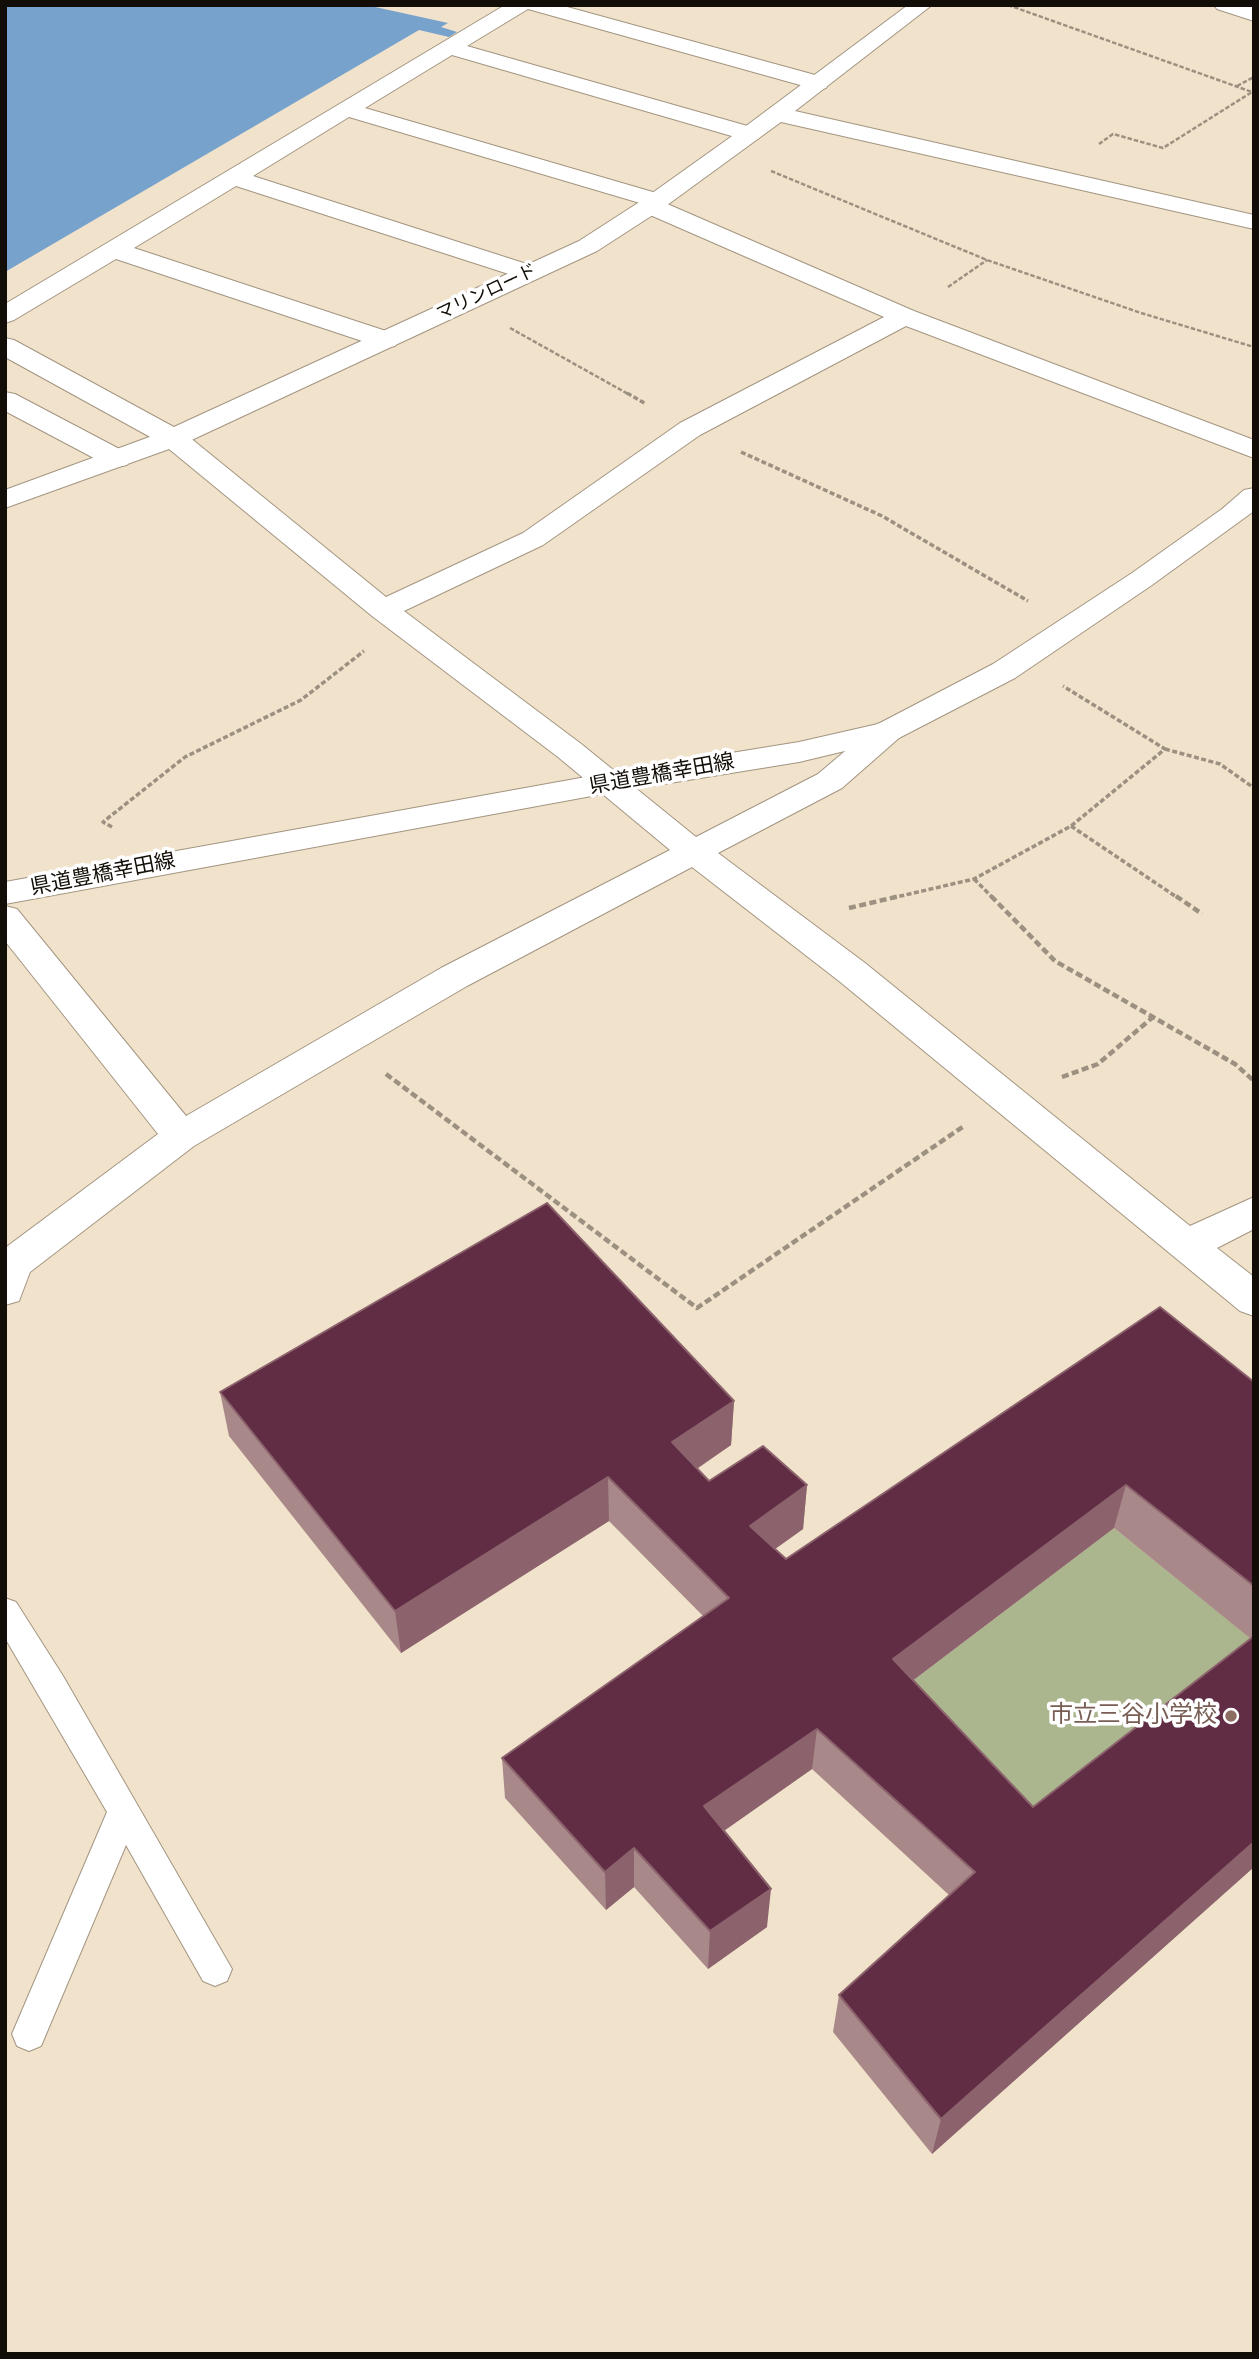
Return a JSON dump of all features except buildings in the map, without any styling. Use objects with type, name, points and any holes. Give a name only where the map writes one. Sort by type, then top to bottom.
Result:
[{"type":"street","points":[[5,315],[520,5]]},
{"type":"street","points":[[536,5],[818,83]]},
{"type":"street","name":"マリンロード","points":[[5,500],[173,438],[588,246],[778,114],[922,5]]},
{"type":"street","points":[[1224,5],[1254,15]]},
{"type":"street","points":[[451,48],[750,134]]},
{"type":"street","points":[[349,110],[653,203],[905,316],[1254,450]]},
{"type":"street","points":[[778,114],[1254,222]]},
{"type":"street","points":[[235,178],[530,273]]},
{"type":"street","points":[[115,250],[386,340]]},
{"type":"street","points":[[392,616],[533,539],[690,429],[905,316]]},
{"type":"street","points":[[5,346],[173,438],[392,616],[787,922],[1254,1300]]},
{"type":"street","points":[[5,400],[117,460]]},
{"type":"street","name":"県道豊橋幸田線","points":[[5,893],[608,783],[799,752],[888,731],[1020,660],[1210,531],[1254,496]]},
{"type":"street","points":[[8,1272],[181,1136],[454,977],[830,781],[888,731]]},
{"type":"street","points":[[5,917],[181,1136]]},
{"type":"street","points":[[1186,1246],[1254,1212]]},
{"type":"lane","points":[[5,1611],[215,1969]]},
{"type":"lane","points":[[29,2034],[124,1811]]},
{"type":"path","points":[[1008,5],[1252,92],[1163,148],[1113,134],[1051,176]]},
{"type":"path","points":[[1236,86],[1254,76]]},
{"type":"path","points":[[724,152],[988,260],[1141,313],[1254,347]]},
{"type":"path","points":[[465,303],[690,429],[883,516],[1071,626]]},
{"type":"path","points":[[170,862],[103,822],[185,757],[302,700],[392,616]]},
{"type":"path","points":[[1020,660],[1165,749],[1220,764],[1254,788]]},
{"type":"path","points":[[787,922],[974,879],[1071,826],[1165,749]]},
{"type":"path","points":[[1071,826],[1202,914]]},
{"type":"path","points":[[974,879],[1055,961],[1235,1064],[1254,1081]]},
{"type":"path","points":[[343,1042],[697,1308],[1006,1098],[1098,1064],[1153,1017]]},
{"type":"green space","points":[[1114,1528],[1254,1641],[1022,1847],[886,1701]]},
{"type":"water","points":[[5,5],[366,5],[448,23],[441,27],[457,32],[449,37],[419,30],[5,272]]},
{"type":"place","name":"市立三谷小学校","points":[[1231,1716]]}]
